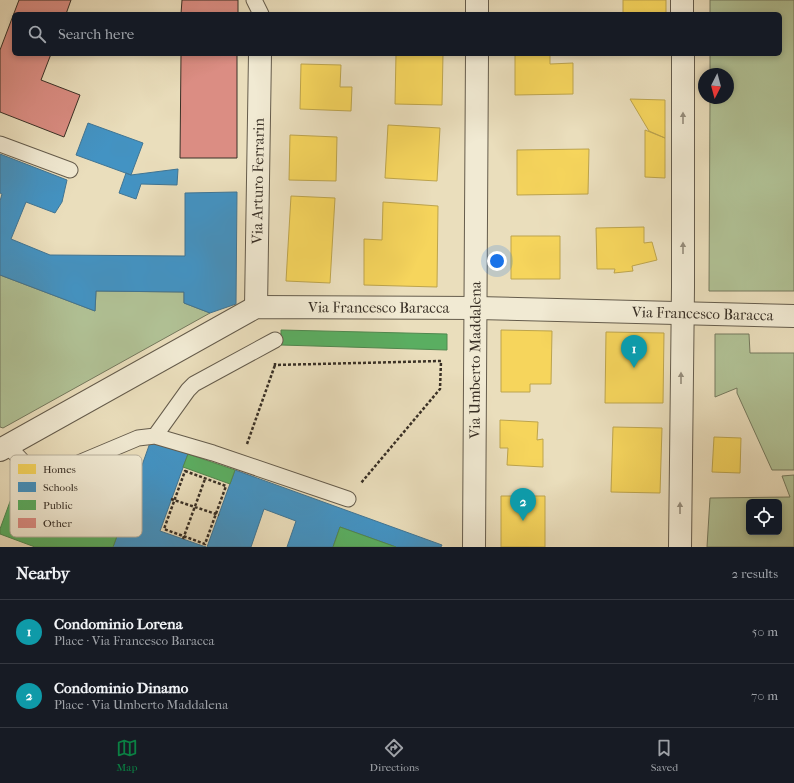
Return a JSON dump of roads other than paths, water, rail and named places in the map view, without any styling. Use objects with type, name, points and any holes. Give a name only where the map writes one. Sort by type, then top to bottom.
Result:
[{"type":"street","points":[[477,0],[477,12]]},
{"type":"street","points":[[682,0],[682,12]]},
{"type":"street","name":"Via Arturo Ferrarin","points":[[256,307],[260,56]]},
{"type":"street","name":"Via Umberto Maddalena","points":[[474,547],[477,308],[477,56]]},
{"type":"street","points":[[680,547],[682,56]]},
{"type":"street","name":"Via Francesco Baracca","points":[[4,448],[256,307],[477,308],[794,316]]},
{"type":"lane","points":[[254,0],[260,12]]},
{"type":"lane","points":[[0,144],[70,170]]},
{"type":"lane","points":[[155,436],[188,390],[194,384],[275,340]]},
{"type":"lane","points":[[98,455],[138,438],[155,436],[240,462],[348,499]]},
{"type":"lane","points":[[4,448],[13,455]]},
{"type":"place","name":"Condominio Lorena","points":[[634,368]]},
{"type":"place","name":"Condominio Dinamo","points":[[523,521]]}]
